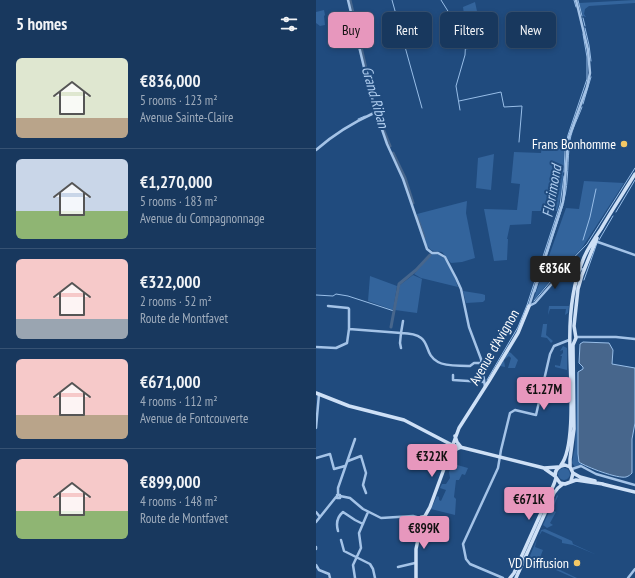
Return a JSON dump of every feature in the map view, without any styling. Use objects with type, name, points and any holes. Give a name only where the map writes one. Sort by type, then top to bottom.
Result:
[{"type":"main road","points":[[571,481],[572,470],[570,459],[574,434],[572,300],[582,269],[594,241],[635,174]]},
{"type":"main road","name":"Avenue d'Avignon","points":[[416,578],[415,563],[421,519],[425,516],[430,507],[455,435],[518,333],[529,306]]},
{"type":"main road","points":[[510,578],[514,573],[553,486],[555,471],[566,457],[570,432],[572,338]]},
{"type":"main road","points":[[317,394],[349,406],[404,420],[452,445],[544,468],[560,466],[572,470],[580,477],[635,492]]},
{"type":"main road","points":[[455,435],[457,442],[461,447]]},
{"type":"main road","points":[[449,453],[461,447]]},
{"type":"main road","points":[[544,468],[555,477],[558,482],[563,484]]},
{"type":"main road","points":[[510,578],[515,578],[556,490],[563,484],[571,481],[579,480],[603,484]]},
{"type":"street","points":[[348,0],[367,80],[387,144],[403,179],[425,244],[429,251],[445,257],[461,290],[469,327],[482,363],[484,387]]},
{"type":"street","name":"Avenue d'Avignon","points":[[529,306],[562,202],[570,134],[581,105],[590,73],[588,50],[576,0]]},
{"type":"street","points":[[316,150],[330,138],[357,121],[376,112]]},
{"type":"street","points":[[594,241],[635,255]]},
{"type":"street","points":[[529,306],[535,303],[566,268],[582,269]]},
{"type":"street","points":[[316,347],[336,348],[347,343],[349,309],[328,306]]},
{"type":"street","points":[[401,348],[400,343],[403,321]]},
{"type":"street","points":[[349,329],[412,333],[419,336],[432,356],[439,363],[470,366],[474,363],[482,363]]},
{"type":"street","points":[[503,578],[470,564],[466,559],[463,544],[498,468],[510,413],[515,410],[536,415],[550,354],[554,346],[572,338],[616,337],[635,339]]},
{"type":"street","points":[[453,375],[453,380],[484,382]]},
{"type":"street","points":[[316,428],[317,394]]},
{"type":"street","points":[[316,522],[338,496],[338,488],[355,439]]},
{"type":"street","points":[[316,458],[330,454],[334,469],[346,466]]},
{"type":"street","points":[[347,461],[360,456],[366,473],[363,485],[366,493]]},
{"type":"street","points":[[572,470],[581,466],[596,474],[635,485]]},
{"type":"street","points":[[338,496],[350,498],[368,512],[384,518],[413,516],[421,519]]},
{"type":"street","points":[[316,512],[320,517]]},
{"type":"street","points":[[338,531],[336,525],[343,512],[363,524]]},
{"type":"street","points":[[355,578],[353,565],[362,545],[359,533],[368,512]]},
{"type":"street","points":[[341,540],[344,551],[370,564],[375,578]]},
{"type":"street","points":[[398,567],[401,565],[415,563]]},
{"type":"street","points":[[316,565],[318,570],[329,574],[330,578]]},
{"type":"street","points":[[628,578],[635,569]]},
{"type":"shaded area","points":[[635,0],[635,3],[589,6],[585,9],[584,14],[586,17],[583,16],[579,3]]},
{"type":"shaded area","points":[[475,2],[477,12],[464,12],[463,7]]},
{"type":"shaded area","points":[[324,10],[325,25],[320,26],[316,23],[316,12]]},
{"type":"shaded area","points":[[542,146],[564,149],[563,180],[557,211],[532,211],[531,224],[510,225],[507,239],[507,260],[494,261],[484,209],[517,210],[520,184],[511,183],[514,152],[541,153]]},
{"type":"shaded area","points":[[494,154],[491,190],[476,188],[478,158]]},
{"type":"shaded area","points":[[584,181],[624,183],[582,248],[533,301],[566,208],[579,209]]},
{"type":"shaded area","points":[[467,201],[466,213],[475,258],[462,262],[451,263],[442,252],[429,248],[423,237],[417,214]]},
{"type":"shaded area","points":[[432,254],[440,255],[447,261],[458,287],[421,278],[414,274]]},
{"type":"shaded area","points":[[413,275],[422,279],[417,313],[395,310],[400,285]]},
{"type":"shaded area","points":[[370,276],[397,286],[393,310],[368,301]]},
{"type":"shaded area","points":[[463,291],[485,295],[485,300],[483,302],[466,303]]},
{"type":"shaded area","points":[[549,306],[569,306],[568,313],[565,315],[566,309],[550,309],[548,315]]},
{"type":"shaded area","points":[[548,315],[546,335],[553,341],[551,343],[547,338],[541,337],[543,324],[547,324]]},
{"type":"shaded area","points":[[583,342],[609,343],[613,350],[612,364],[635,368],[635,423],[632,439],[632,473],[626,477],[602,472],[579,462],[578,372],[583,369],[579,363],[580,344]]},
{"type":"shaded area","points":[[563,346],[567,348],[567,370],[555,367],[555,365],[560,366],[562,356],[560,356],[563,353],[563,350],[560,351]]},
{"type":"shaded area","points":[[509,352],[518,360],[515,368],[508,368],[511,358],[509,356],[504,360],[505,367],[500,366]]},
{"type":"shaded area","points":[[578,372],[580,462],[584,465],[575,467],[572,463],[575,447]]},
{"type":"shaded area","points":[[450,463],[468,468],[465,475],[462,474],[459,480],[456,480],[454,497],[456,499],[455,515],[431,509],[437,496],[441,501],[446,490],[440,488],[442,484],[446,484],[450,478],[449,472],[452,465]]},
{"type":"shaded area","points":[[566,468],[569,469],[569,479],[562,480],[559,479],[558,472],[559,469]]},
{"type":"shaded area","points":[[557,495],[558,496],[552,510],[556,512],[550,523],[553,525],[547,528],[543,525]]},
{"type":"shaded area","points":[[545,529],[572,541],[573,544],[597,555],[573,545],[562,543],[562,540],[542,531],[539,536],[541,530]]},
{"type":"shaded area","points":[[537,539],[535,547],[543,550],[539,560],[577,578],[529,558]]},
{"type":"waterway","name":"Grand Riban","points":[[350,0],[372,94]]},
{"type":"waterway","points":[[392,0],[422,108]]},
{"type":"waterway","points":[[441,0],[451,16],[463,14],[466,36],[465,55],[456,86],[460,110]]},
{"type":"waterway","name":"Florimond","points":[[574,0],[576,7]]},
{"type":"waterway","name":"Florimond","points":[[578,0],[582,16]]},
{"type":"waterway","name":"Florimond","points":[[583,18],[585,26]]},
{"type":"waterway","name":"Florimond","points":[[585,28],[591,61]]},
{"type":"waterway","points":[[564,172],[565,150],[568,135],[587,79],[587,57],[583,34]]},
{"type":"waterway","name":"Florimond","points":[[583,104],[591,77]]},
{"type":"waterway","points":[[459,101],[501,92],[504,107],[522,106],[519,142]]},
{"type":"waterway","name":"Florimond","points":[[564,200],[567,185],[570,140],[582,107]]},
{"type":"waterway","points":[[358,119],[365,116]]},
{"type":"waterway","name":"Grand Riban","points":[[384,131],[390,146]]},
{"type":"waterway","name":"Grand Riban","points":[[393,153],[405,178],[413,203]]},
{"type":"waterway","points":[[534,301],[587,244],[635,168]]},
{"type":"waterway","name":"Florimond","points":[[487,380],[518,327],[527,305],[560,205],[564,176]]},
{"type":"waterway","points":[[616,212],[635,180]]},
{"type":"waterway","points":[[583,240],[596,189]]},
{"type":"waterway","name":"Florimond","points":[[535,292],[563,205]]},
{"type":"waterway","points":[[599,240],[613,216]]},
{"type":"waterway","name":"Grand Riban","points":[[417,217],[424,237]]},
{"type":"waterway","points":[[584,280],[597,243]]},
{"type":"waterway","name":"Grand Riban","points":[[391,327],[399,284],[416,270],[430,255]]},
{"type":"waterway","points":[[316,295],[333,296],[336,294],[348,296],[394,311]]},
{"type":"place","name":"Frans Bonhomme","points":[[624,144]]},
{"type":"place","name":"VD Diffusion","points":[[577,563]]}]
